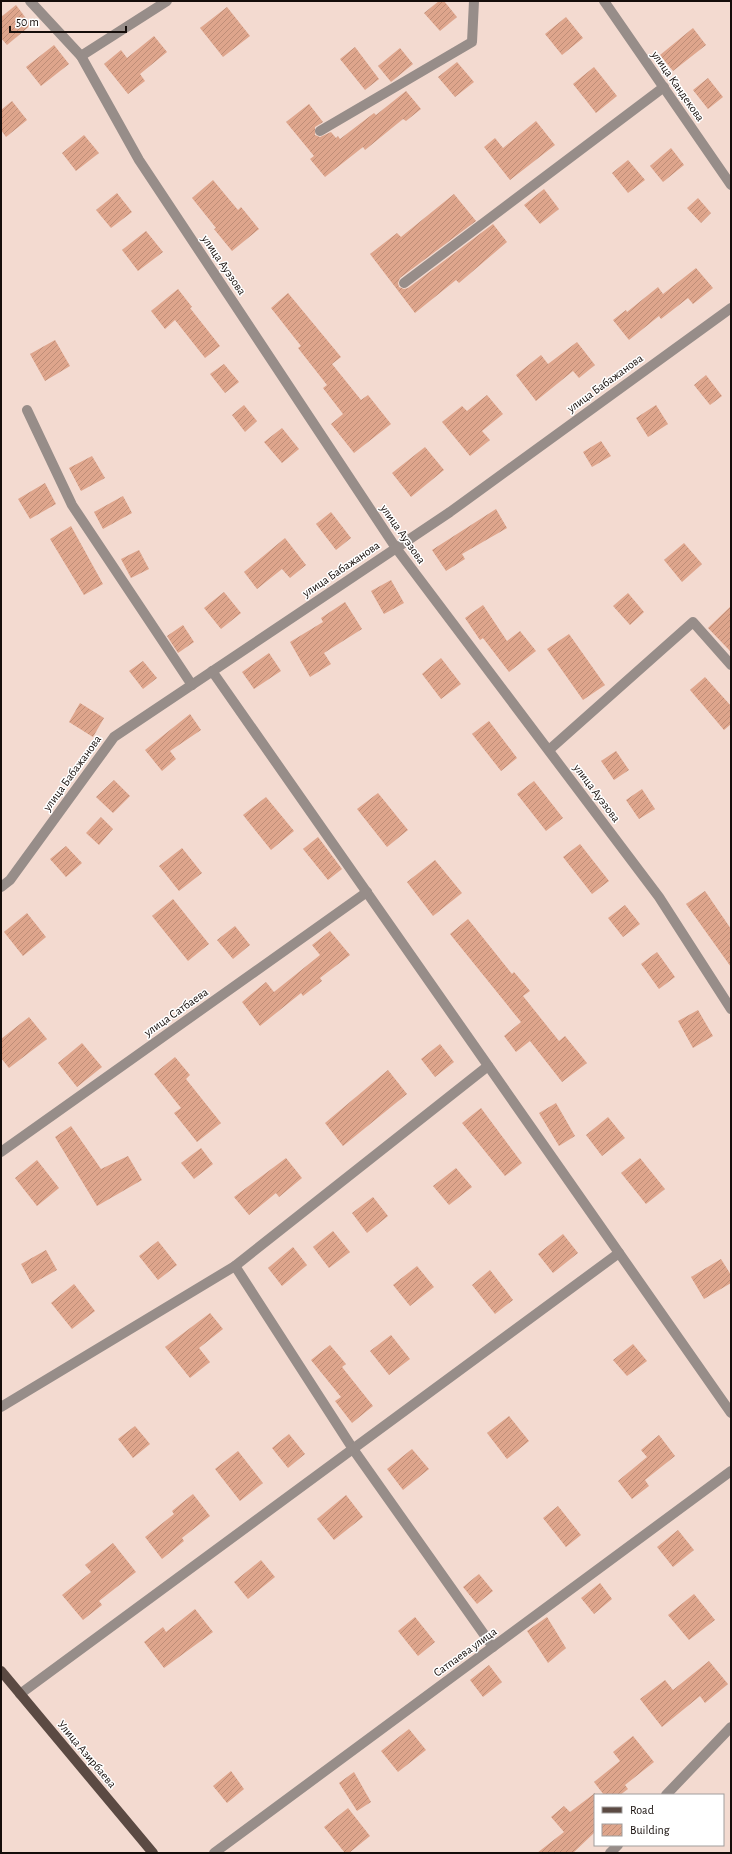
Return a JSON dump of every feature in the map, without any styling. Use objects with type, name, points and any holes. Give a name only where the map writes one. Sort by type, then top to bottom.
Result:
[{"type":"main road","name":"Улица Азирбаева","points":[[1,1671],[153,1853]]},
{"type":"street","name":"улица Ауэзова","points":[[30,1],[81,56],[139,160],[396,548],[660,896],[731,1009]]},
{"type":"street","points":[[81,56],[168,1]]},
{"type":"street","points":[[320,131],[472,42],[474,1]]},
{"type":"street","name":"улица Кандекова","points":[[604,1],[731,185]]},
{"type":"street","points":[[404,283],[664,87]]},
{"type":"street","name":"улица Бабажанова","points":[[1,887],[10,880],[114,737],[450,512],[731,308]]},
{"type":"street","points":[[27,410],[72,505],[192,685]]},
{"type":"street","points":[[549,750],[693,622],[731,665]]},
{"type":"street","points":[[212,671],[731,1413]]},
{"type":"street","name":"улица Сатбаева","points":[[1,1152],[367,892]]},
{"type":"street","points":[[1,1407],[235,1266],[488,1066]]},
{"type":"street","points":[[20,1694],[619,1253]]},
{"type":"street","points":[[235,1266],[353,1449],[493,1647]]},
{"type":"street","name":"Сатпаева улица","points":[[214,1853],[731,1471]]},
{"type":"street","points":[[667,1794],[731,1727]]},
{"type":"building","points":[[439,1],[444,1],[457,17],[440,31],[424,13]]},
{"type":"building","points":[[16,5],[31,25],[7,45],[1,38],[1,17]]},
{"type":"building","points":[[227,7],[250,36],[223,57],[200,28]]},
{"type":"building","points":[[566,17],[583,38],[562,55],[545,34]]},
{"type":"building","points":[[693,28],[706,45],[673,71],[660,55]]},
{"type":"building","points":[[154,36],[167,52],[140,74],[145,81],[128,94],[104,64],[121,50],[127,58]]},
{"type":"building","points":[[54,45],[69,64],[41,86],[26,67]]},
{"type":"building","points":[[355,47],[379,79],[365,90],[340,59]]},
{"type":"building","points":[[400,48],[413,64],[391,82],[378,66]]},
{"type":"building","points":[[457,62],[474,82],[455,97],[438,77]]},
{"type":"building","points":[[594,67],[617,96],[596,113],[573,84]]},
{"type":"building","points":[[708,78],[723,97],[708,109],[693,90]]},
{"type":"building","points":[[406,91],[421,109],[406,121],[403,119],[365,150],[363,147],[325,177],[310,159],[314,156],[286,122],[309,104],[323,122],[315,127],[315,135],[320,137],[331,132],[336,138],[338,136],[340,139],[374,113],[376,115]]},
{"type":"building","points":[[12,101],[27,120],[6,137],[1,130],[1,110]]},
{"type":"building","points":[[536,121],[555,145],[510,180],[484,147],[495,138],[503,148]]},
{"type":"building","points":[[84,135],[99,153],[76,171],[62,153]]},
{"type":"building","points":[[671,148],[684,165],[663,182],[650,166]]},
{"type":"building","points":[[628,160],[645,180],[628,193],[612,173]]},
{"type":"building","points":[[213,180],[238,210],[241,207],[259,229],[232,251],[192,198]]},
{"type":"building","points":[[544,189],[559,209],[540,224],[524,205]]},
{"type":"building","points":[[117,193],[132,212],[111,228],[96,210]]},
{"type":"building","points":[[454,194],[476,221],[400,278],[398,283],[399,287],[404,289],[408,288],[493,224],[507,242],[459,283],[456,280],[415,313],[370,254],[397,233],[401,237]]},
{"type":"building","points":[[698,198],[711,213],[701,223],[687,208]]},
{"type":"building","points":[[146,231],[163,252],[138,271],[122,250]]},
{"type":"building","points":[[696,268],[713,288],[693,304],[688,298],[661,319],[659,316],[629,340],[613,320],[626,310],[627,312],[658,287],[663,294]]},
{"type":"building","points":[[178,289],[192,307],[190,308],[220,346],[205,358],[175,320],[165,329],[151,311]]},
{"type":"building","points":[[288,293],[341,357],[332,364],[361,400],[368,395],[391,424],[354,453],[331,424],[343,414],[323,388],[327,385],[298,348],[301,346],[271,308]]},
{"type":"building","points":[[55,340],[70,366],[45,381],[30,354]]},
{"type":"building","points":[[577,342],[595,365],[579,378],[573,371],[536,401],[516,375],[541,355],[548,364]]},
{"type":"building","points":[[224,364],[239,382],[225,393],[210,374]]},
{"type":"building","points":[[706,375],[722,396],[710,405],[694,385]]},
{"type":"building","points":[[487,395],[503,414],[482,431],[490,440],[470,456],[442,422],[462,406],[467,411]]},
{"type":"building","points":[[244,405],[257,421],[245,432],[232,415]]},
{"type":"building","points":[[656,405],[668,424],[648,437],[636,418]]},
{"type":"building","points":[[282,428],[299,449],[282,463],[264,442]]},
{"type":"building","points":[[601,441],[611,456],[592,467],[583,452]]},
{"type":"building","points":[[425,447],[444,470],[411,497],[392,473]]},
{"type":"building","points":[[92,456],[105,478],[81,491],[69,468]]},
{"type":"building","points":[[45,483],[56,504],[30,519],[18,499]]},
{"type":"building","points":[[123,496],[132,513],[103,529],[94,512]]},
{"type":"building","points":[[496,509],[507,528],[462,554],[465,559],[446,571],[432,550]]},
{"type":"building","points":[[331,512],[351,538],[336,550],[316,524]]},
{"type":"building","points":[[71,526],[103,584],[84,595],[50,539]]},
{"type":"building","points":[[285,538],[306,565],[290,578],[282,569],[257,589],[244,572]]},
{"type":"building","points":[[684,543],[702,564],[682,582],[664,560]]},
{"type":"building","points":[[139,550],[149,569],[131,578],[121,559]]},
{"type":"building","points":[[391,580],[404,603],[384,614],[371,591]]},
{"type":"building","points":[[224,592],[241,613],[221,629],[204,608]]},
{"type":"building","points":[[628,593],[644,612],[630,625],[613,606]]},
{"type":"building","points":[[345,602],[362,629],[324,653],[331,664],[310,677],[290,642],[323,622],[321,618]]},
{"type":"building","points":[[483,605],[507,641],[520,631],[536,651],[509,672],[483,638],[480,640],[465,618]]},
{"type":"building","points":[[731,606],[731,652],[708,628]]},
{"type":"building","points":[[183,625],[194,642],[178,653],[167,636]]},
{"type":"building","points":[[569,634],[605,685],[583,700],[547,649]]},
{"type":"building","points":[[269,653],[281,671],[254,689],[242,672]]},
{"type":"building","points":[[441,658],[461,684],[441,699],[422,674]]},
{"type":"building","points":[[143,661],[157,678],[143,689],[129,671]]},
{"type":"building","points":[[705,677],[731,706],[731,724],[724,730],[690,690]]},
{"type":"building","points":[[80,703],[104,718],[93,737],[69,722]]},
{"type":"building","points":[[190,714],[201,730],[170,751],[176,759],[162,771],[145,750]]},
{"type":"building","points":[[489,721],[517,758],[501,771],[472,734]]},
{"type":"building","points":[[616,751],[629,770],[614,780],[601,761]]},
{"type":"building","points":[[114,780],[130,796],[113,813],[96,797]]},
{"type":"building","points":[[534,781],[563,818],[546,831],[517,794]]},
{"type":"building","points":[[642,789],[655,809],[639,819],[626,800]]},
{"type":"building","points":[[378,793],[408,830],[387,847],[357,809]]},
{"type":"building","points":[[266,797],[294,831],[271,850],[243,815]]},
{"type":"building","points":[[101,817],[113,829],[99,845],[86,833]]},
{"type":"building","points":[[318,837],[342,869],[328,880],[303,849]]},
{"type":"building","points":[[580,844],[609,881],[592,894],[563,857]]},
{"type":"building","points":[[66,846],[82,863],[66,877],[50,859]]},
{"type":"building","points":[[182,848],[202,873],[179,891],[159,866]]},
{"type":"building","points":[[435,860],[462,893],[433,916],[407,882]]},
{"type":"building","points":[[705,891],[731,929],[731,967],[686,904]]},
{"type":"building","points":[[173,899],[209,944],[188,961],[152,916]]},
{"type":"building","points":[[625,905],[640,924],[623,937],[608,918]]},
{"type":"building","points":[[27,913],[46,937],[23,956],[4,932]]},
{"type":"building","points":[[468,919],[512,974],[514,972],[530,991],[523,996],[559,1041],[565,1036],[587,1063],[562,1082],[530,1041],[516,1052],[504,1036],[521,1022],[450,934]]},
{"type":"building","points":[[235,926],[250,945],[233,959],[217,940]]},
{"type":"building","points":[[330,931],[350,955],[320,978],[322,981],[303,996],[301,993],[260,1026],[242,1002],[266,982],[274,992],[320,955],[312,945]]},
{"type":"building","points":[[657,952],[675,977],[659,989],[641,964]]},
{"type":"building","points":[[698,1010],[713,1036],[693,1048],[678,1021]]},
{"type":"building","points":[[29,1017],[47,1039],[9,1068],[1,1058],[1,1039]]},
{"type":"building","points":[[82,1043],[102,1067],[77,1087],[58,1063]]},
{"type":"building","points":[[440,1044],[454,1062],[435,1077],[421,1059]]},
{"type":"building","points":[[175,1057],[190,1075],[186,1079],[221,1123],[197,1142],[174,1113],[181,1108],[154,1074]]},
{"type":"building","points":[[388,1070],[407,1094],[343,1146],[325,1123]]},
{"type":"building","points":[[556,1103],[575,1136],[559,1146],[539,1113]]},
{"type":"building","points":[[481,1108],[522,1163],[505,1176],[462,1123]]},
{"type":"building","points":[[608,1117],[625,1138],[602,1156],[586,1135]]},
{"type":"building","points":[[71,1126],[101,1169],[128,1156],[142,1180],[97,1206],[55,1137]]},
{"type":"building","points":[[201,1148],[213,1164],[194,1179],[181,1163]]},
{"type":"building","points":[[286,1158],[302,1178],[279,1197],[276,1193],[249,1215],[234,1197]]},
{"type":"building","points":[[640,1158],[665,1189],[646,1204],[621,1173]]},
{"type":"building","points":[[37,1160],[59,1188],[37,1206],[15,1178]]},
{"type":"building","points":[[456,1168],[472,1187],[449,1205],[433,1186]]},
{"type":"building","points":[[373,1197],[388,1216],[367,1233],[352,1213]]},
{"type":"building","points":[[333,1231],[350,1252],[329,1268],[313,1247]]},
{"type":"building","points":[[563,1234],[578,1253],[553,1273],[538,1254]]},
{"type":"building","points":[[158,1241],[177,1265],[158,1280],[139,1256]]},
{"type":"building","points":[[293,1247],[307,1265],[282,1286],[268,1268]]},
{"type":"building","points":[[46,1250],[57,1270],[32,1284],[21,1264]]},
{"type":"building","points":[[721,1259],[731,1275],[731,1283],[704,1299],[691,1277]]},
{"type":"building","points":[[417,1266],[434,1287],[410,1306],[393,1285]]},
{"type":"building","points":[[490,1270],[513,1300],[495,1314],[472,1285]]},
{"type":"building","points":[[74,1284],[95,1311],[72,1329],[51,1303]]},
{"type":"building","points":[[210,1313],[223,1329],[199,1348],[210,1362],[190,1378],[165,1347]]},
{"type":"building","points":[[391,1335],[410,1359],[389,1375],[370,1351]]},
{"type":"building","points":[[633,1344],[647,1361],[627,1376],[613,1360]]},
{"type":"building","points":[[330,1345],[346,1364],[342,1367],[373,1406],[352,1423],[335,1401],[341,1397],[311,1360]]},
{"type":"building","points":[[509,1416],[529,1441],[507,1459],[487,1433]]},
{"type":"building","points":[[135,1426],[150,1444],[133,1458],[118,1439]]},
{"type":"building","points":[[289,1434],[305,1454],[288,1468],[272,1448]]},
{"type":"building","points":[[659,1435],[675,1456],[645,1480],[649,1486],[632,1499],[618,1481],[647,1457],[641,1450]]},
{"type":"building","points":[[412,1449],[429,1469],[403,1490],[387,1469]]},
{"type":"building","points":[[238,1451],[263,1483],[240,1501],[215,1469]]},
{"type":"building","points":[[193,1494],[210,1516],[182,1538],[184,1541],[162,1559],[145,1537],[174,1514],[172,1511]]},
{"type":"building","points":[[346,1495],[363,1517],[334,1540],[317,1519]]},
{"type":"building","points":[[558,1506],[581,1535],[566,1547],[543,1518]]},
{"type":"building","points":[[678,1530],[694,1550],[673,1567],[657,1547]]},
{"type":"building","points":[[113,1543],[136,1572],[99,1601],[102,1605],[83,1620],[62,1595],[91,1572],[85,1565]]},
{"type":"building","points":[[261,1560],[275,1577],[248,1599],[234,1582]]},
{"type":"building","points":[[479,1574],[493,1591],[477,1604],[463,1587]]},
{"type":"building","points":[[600,1583],[612,1599],[594,1614],[581,1598]]},
{"type":"building","points":[[694,1594],[715,1620],[689,1640],[668,1615]]},
{"type":"building","points":[[195,1609],[213,1632],[164,1668],[144,1642],[163,1627],[166,1632]]},
{"type":"building","points":[[415,1617],[435,1642],[418,1656],[398,1631]]},
{"type":"building","points":[[547,1617],[566,1648],[548,1663],[527,1631]]},
{"type":"building","points":[[709,1661],[728,1684],[705,1703],[700,1696],[662,1727],[640,1699],[665,1680],[673,1690]]},
{"type":"building","points":[[489,1665],[502,1682],[483,1697],[470,1680]]},
{"type":"building","points":[[409,1729],[426,1750],[398,1772],[381,1751]]},
{"type":"building","points":[[633,1736],[654,1762],[625,1785],[628,1789],[621,1794],[603,1794],[594,1782],[620,1761],[613,1752]]},
{"type":"building","points":[[231,1771],[244,1789],[227,1803],[213,1786]]},
{"type":"building","points":[[354,1772],[371,1802],[357,1811],[339,1783]]},
{"type":"building","points":[[595,1793],[594,1833],[573,1853],[537,1853],[564,1832],[551,1817],[564,1806],[570,1812]]},
{"type":"building","points":[[348,1808],[370,1836],[349,1853],[345,1853],[324,1827]]}]
